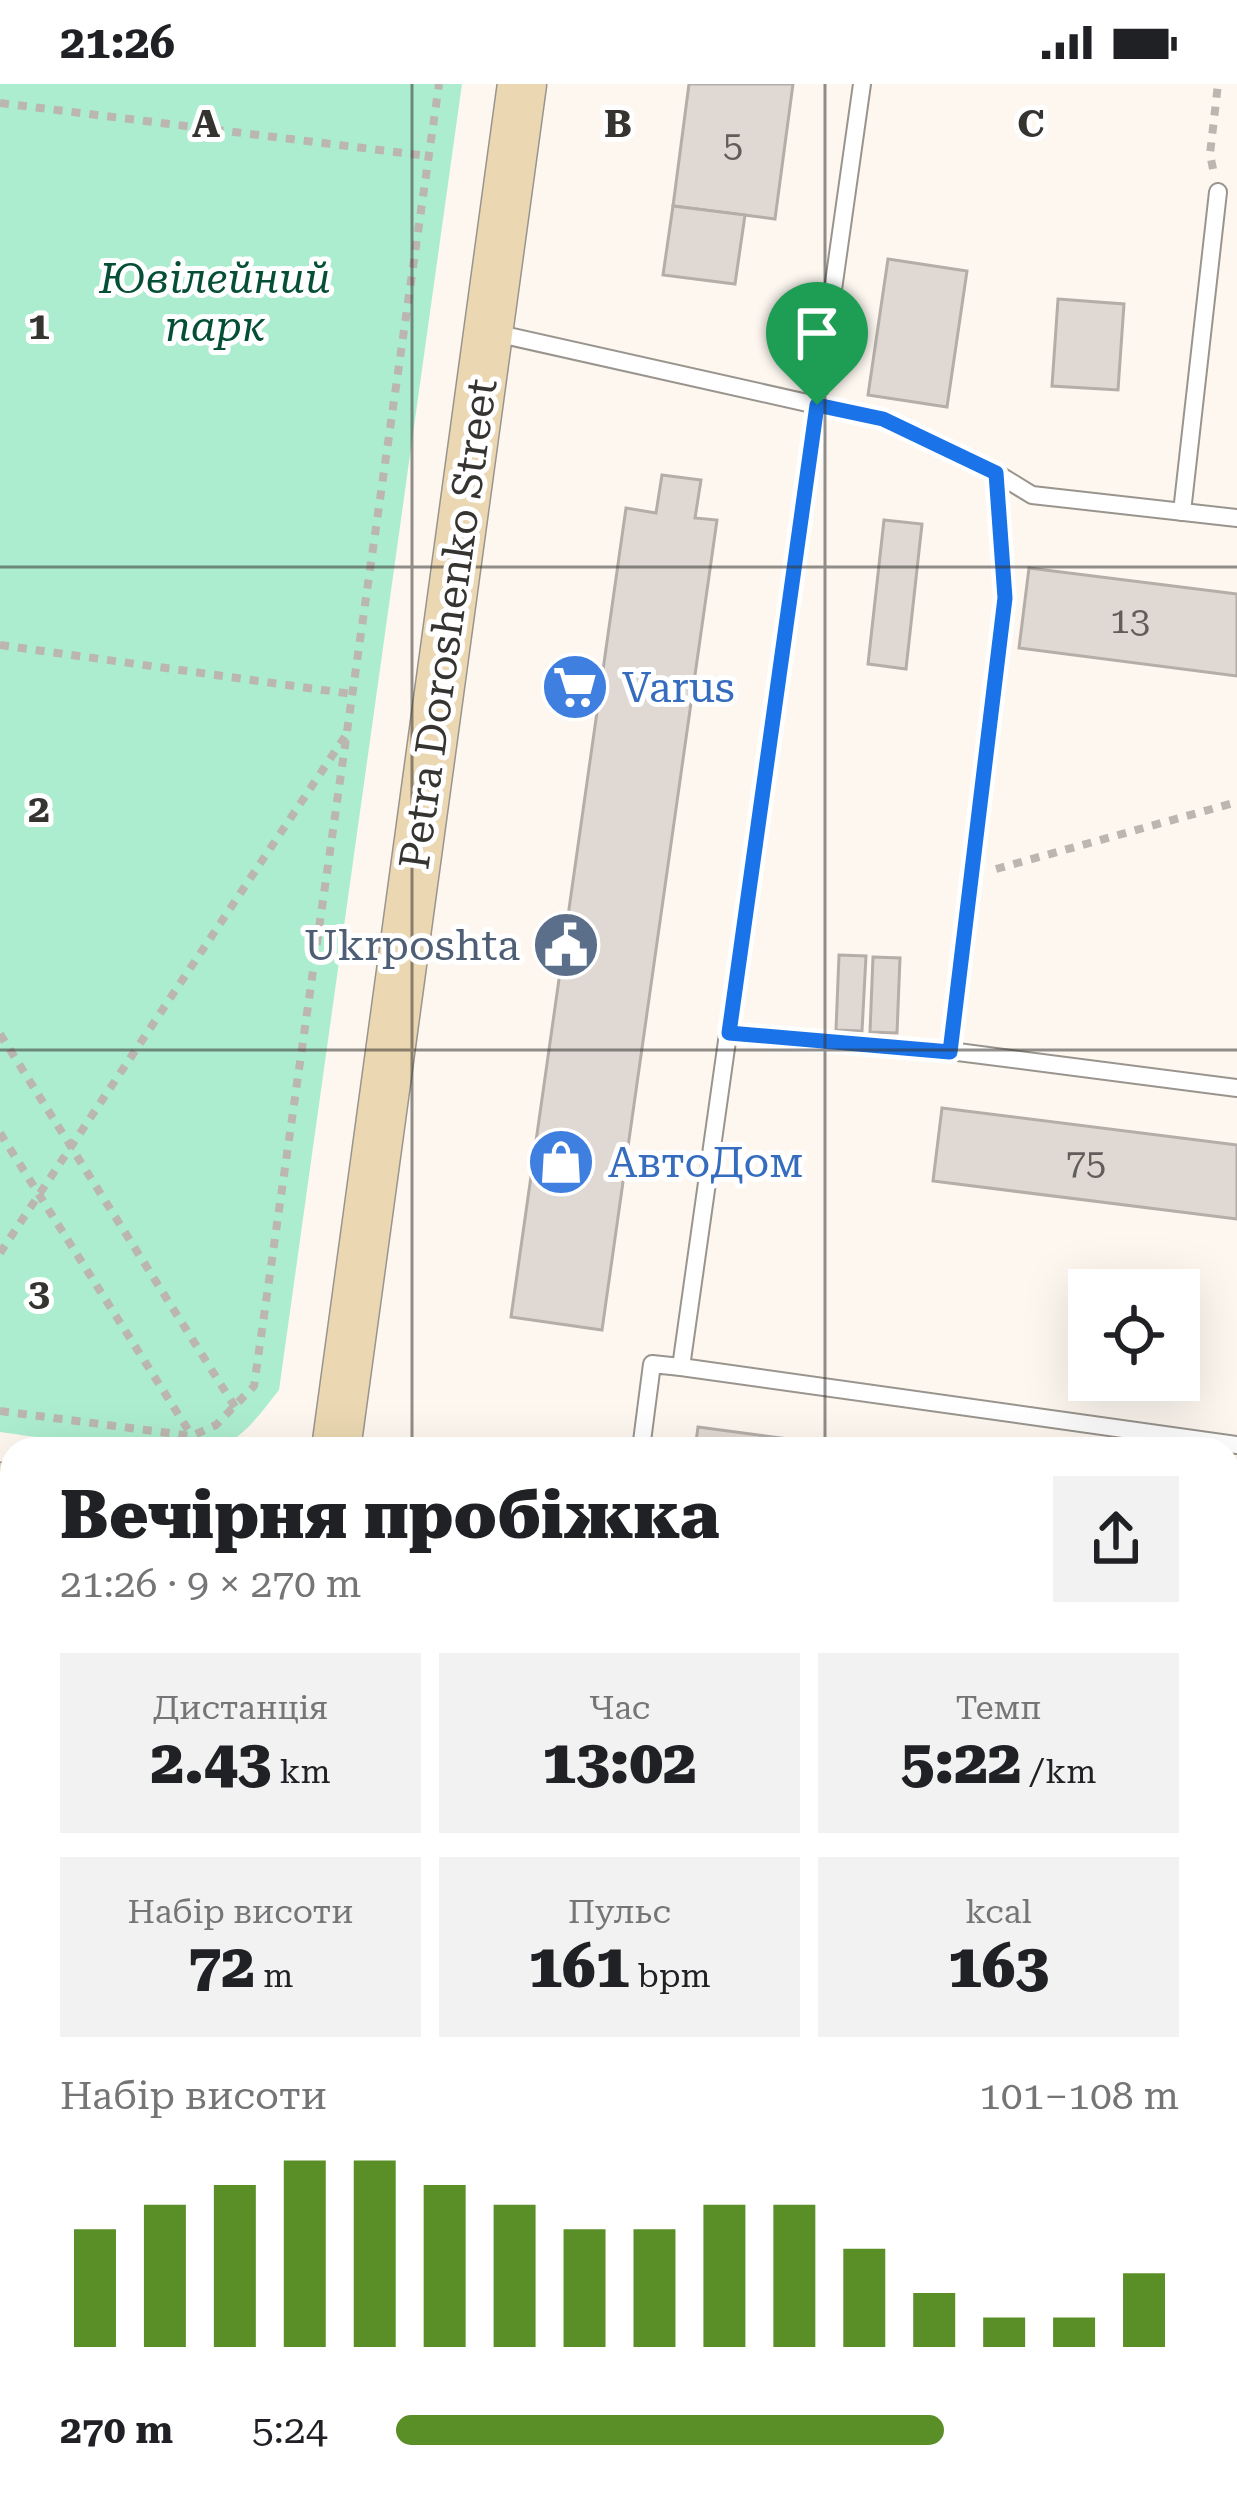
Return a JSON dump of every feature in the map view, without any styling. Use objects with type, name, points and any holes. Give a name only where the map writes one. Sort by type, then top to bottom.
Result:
[{"type":"main road","name":"Petra Doroshenko Street","points":[[338,1437],[522,84]]},
{"type":"lane","points":[[681,1367],[862,84]]},
{"type":"lane","points":[[1182,512],[1218,192]]},
{"type":"lane","points":[[488,332],[883,419],[1032,495],[1237,518]]},
{"type":"lane","points":[[950,1052],[1005,598],[996,473]]},
{"type":"lane","points":[[729,1033],[950,1052],[1237,1088]]},
{"type":"lane","points":[[643,1437],[652,1364],[1180,1437]]},
{"type":"path","points":[[0,1411],[192,1436],[216,1425],[254,1386],[439,84]]},
{"type":"path","points":[[1218,84],[1210,154],[1218,192]]},
{"type":"path","points":[[0,103],[428,156]]},
{"type":"path","points":[[0,645],[352,694]]},
{"type":"path","points":[[0,1253],[346,734]]},
{"type":"path","points":[[972,876],[1237,802]]},
{"type":"path","points":[[0,1034],[235,1407]]},
{"type":"path","points":[[0,1133],[192,1436]]},
{"type":"green space","name":"Ювілейний парк","points":[[0,84],[462,84],[279,1390],[236,1437],[39,1437],[0,1432]]},
{"type":"building","points":[[689,84],[793,84],[775,219],[673,206]]},
{"type":"building","points":[[673,206],[745,215],[735,284],[663,275]]},
{"type":"building","points":[[888,259],[967,271],[947,407],[868,395]]},
{"type":"building","points":[[1058,299],[1124,304],[1118,390],[1052,386]]},
{"type":"building","points":[[662,475],[701,480],[695,518],[717,520],[602,1330],[511,1317],[626,508],[656,513]]},
{"type":"building","points":[[884,520],[922,524],[906,669],[868,664]]},
{"type":"building","points":[[1029,568],[1237,594],[1237,676],[1019,648]]},
{"type":"building","points":[[839,955],[866,956],[862,1031],[836,1030]]},
{"type":"building","points":[[873,957],[900,958],[897,1033],[870,1032]]},
{"type":"building","points":[[942,1108],[1237,1145],[1237,1219],[933,1181]]},
{"type":"building","points":[[698,1427],[773,1437],[697,1437]]},
{"type":"place","name":"Varus","points":[[575,687]]},
{"type":"place","name":"Ukrposhta","points":[[566,945]]},
{"type":"place","name":"АвтоДом","points":[[561,1162]]},
{"type":"route","points":[[817,405],[883,419],[996,473],[1005,598],[950,1052],[729,1033],[817,405]]}]
